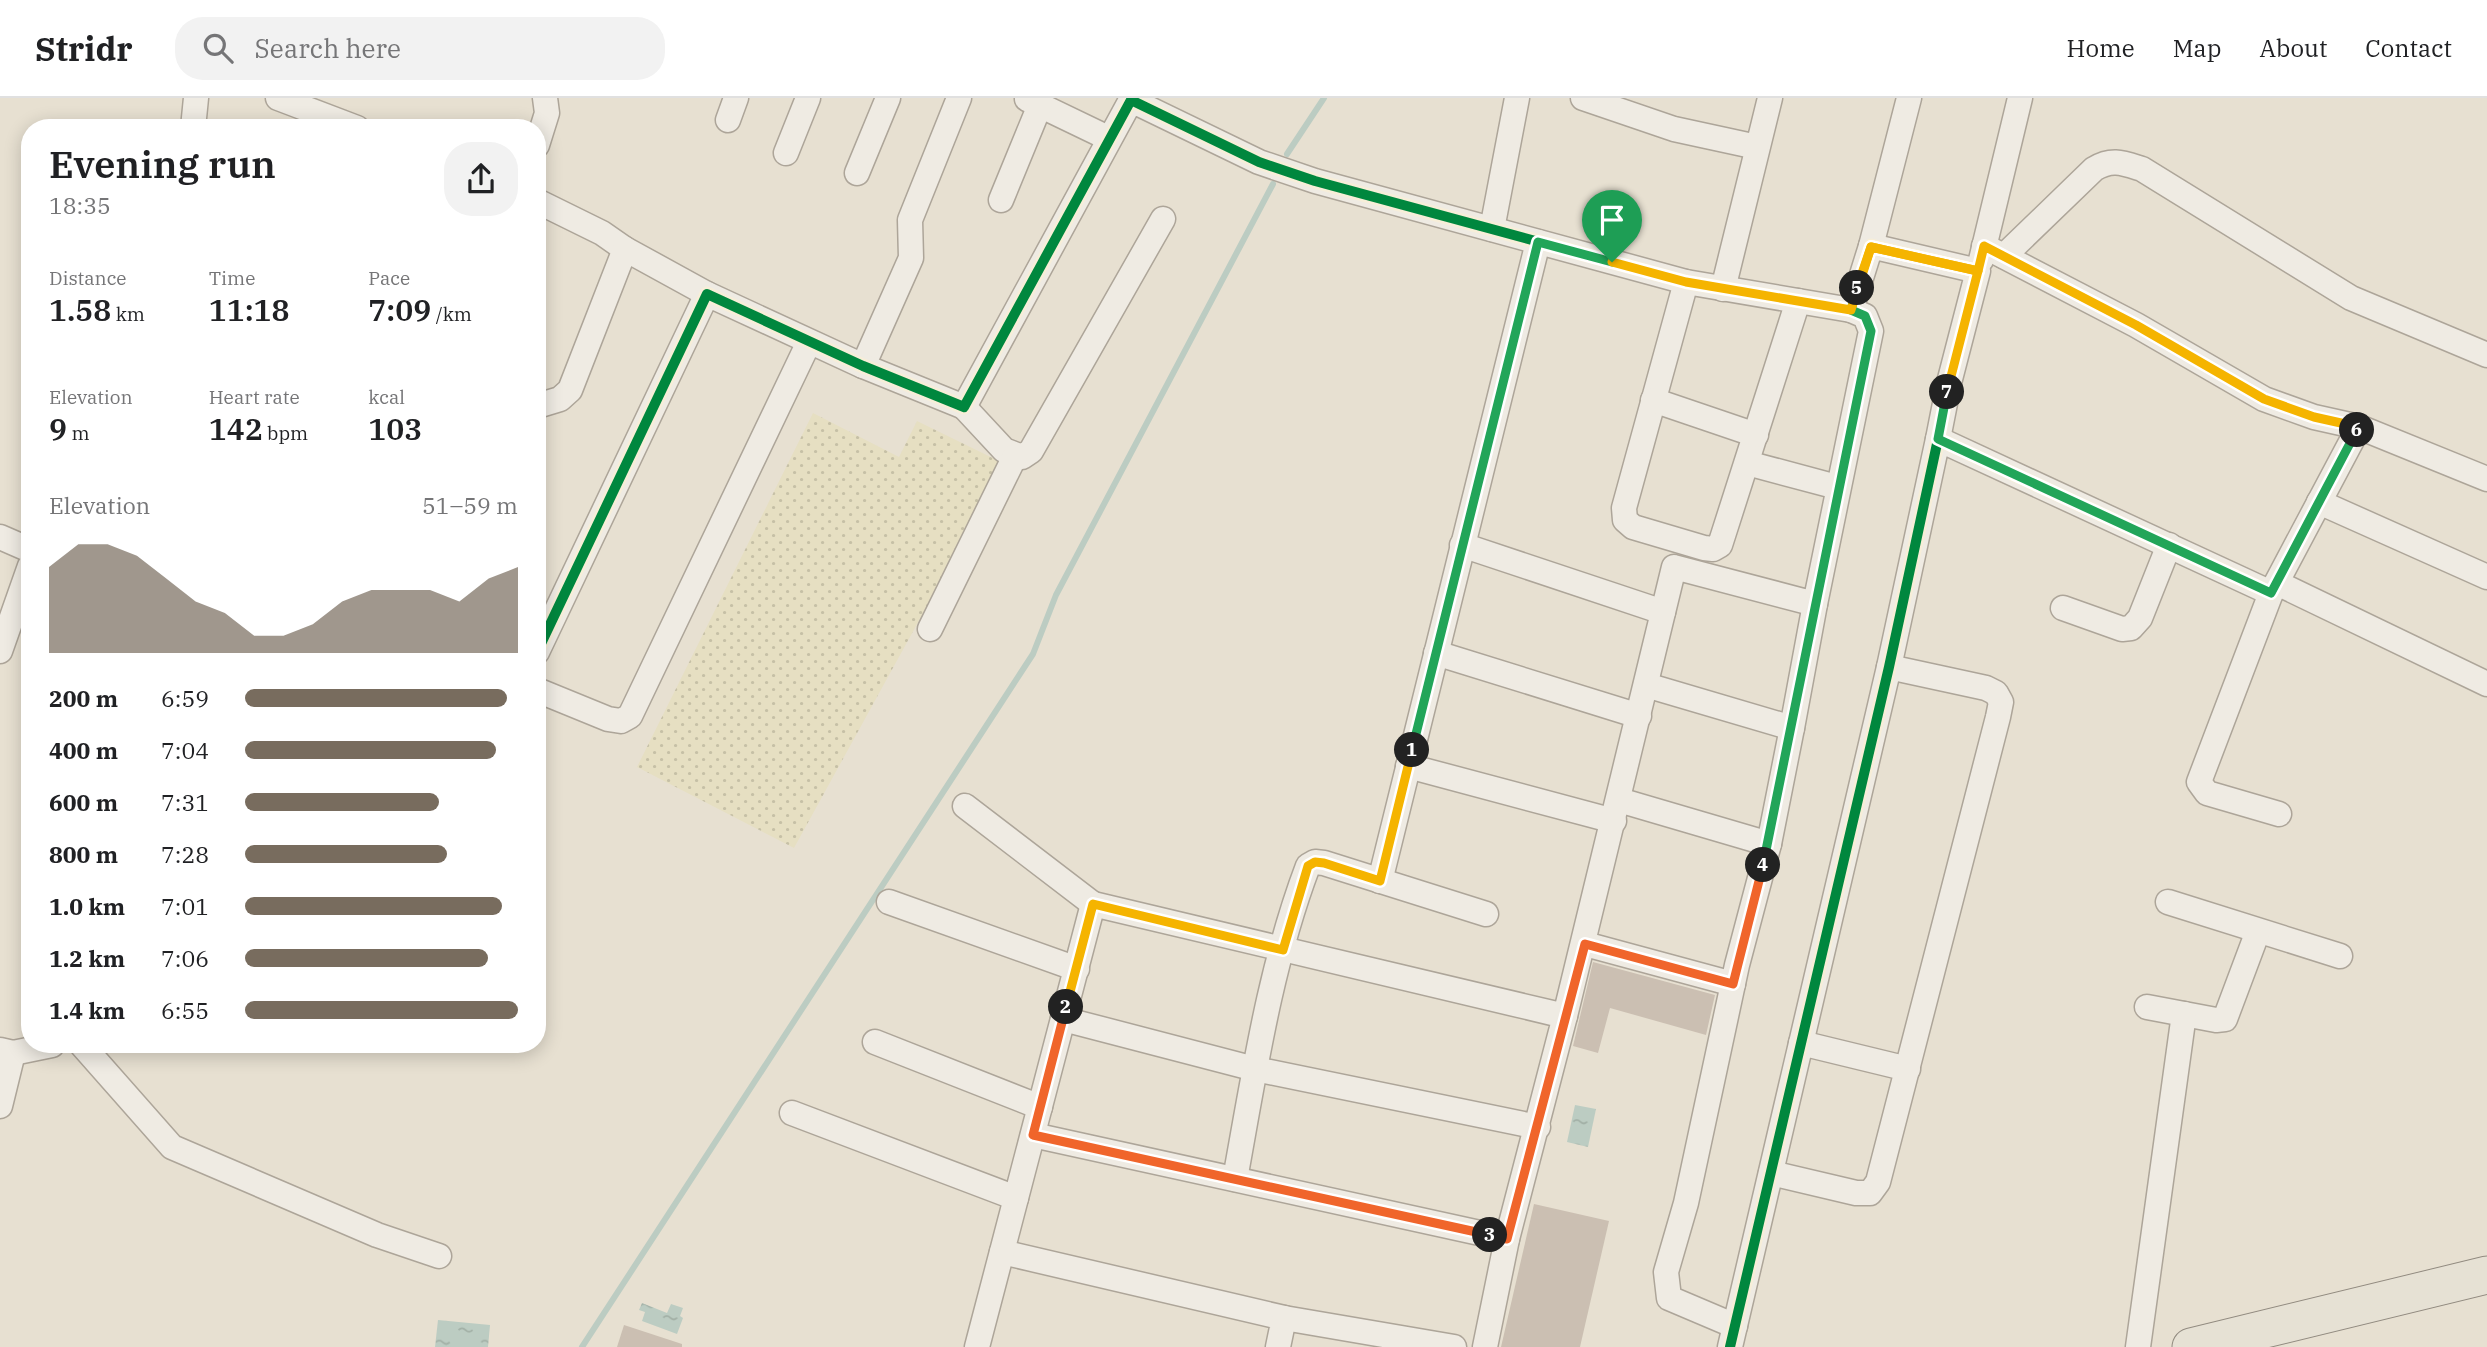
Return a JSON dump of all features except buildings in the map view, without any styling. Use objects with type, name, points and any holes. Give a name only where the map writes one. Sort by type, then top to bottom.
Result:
[{"type":"main road","points":[[2191,1347],[2487,1275]]},
{"type":"street","points":[[194,119],[196,98]]},
{"type":"street","points":[[278,98],[333,119]]},
{"type":"street","points":[[545,98],[545,119]]},
{"type":"street","points":[[786,153],[808,98]]},
{"type":"street","points":[[857,173],[888,98]]},
{"type":"street","points":[[863,366],[911,258],[910,220],[959,98]]},
{"type":"street","points":[[1492,229],[1517,98]]},
{"type":"street","points":[[1583,98],[1674,129],[1758,147]]},
{"type":"street","points":[[1723,289],[1770,98]]},
{"type":"street","points":[[1851,310],[1871,247],[1909,98]]},
{"type":"street","points":[[1994,251],[2020,98]]},
{"type":"street","points":[[964,407],[1131,99],[1259,162],[1315,181],[1686,282],[1851,310],[1865,316],[1871,331],[1837,487],[1769,844],[1733,984],[1686,1203],[1667,1272],[1670,1298],[1733,1336],[1889,667],[1949,383],[1978,271],[1994,251],[2094,169],[2106,162],[2119,162],[2142,169],[2351,298],[2487,355]]},
{"type":"street","points":[[1001,200],[1032,102],[1108,138]]},
{"type":"street","points":[[546,205],[602,233],[625,249],[707,294],[808,342],[964,407],[1004,450],[1022,457],[1031,451],[1163,219]]},
{"type":"street","points":[[1380,881],[1538,242]]},
{"type":"street","points":[[1871,247],[1978,271]]},
{"type":"street","points":[[546,403],[560,399],[570,390],[625,249]]},
{"type":"street","points":[[1994,251],[2136,325],[2264,399],[2314,417],[2359,427],[2487,479]]},
{"type":"street","points":[[1686,282],[1623,508],[1625,520],[1648,533],[1713,549],[1720,545],[1798,301]]},
{"type":"street","points":[[546,633],[707,294]]},
{"type":"street","points":[[546,694],[608,719],[621,721],[630,716],[808,342]]},
{"type":"street","points":[[1653,400],[1756,435]]},
{"type":"street","points":[[2280,814],[2207,793],[2199,782],[2274,588],[2359,427]]},
{"type":"street","points":[[1938,439],[2169,545],[2274,588],[2487,684]]},
{"type":"street","points":[[930,629],[1015,456]]},
{"type":"street","points":[[1747,463],[1837,487]]},
{"type":"street","points":[[2319,502],[2487,577]]},
{"type":"street","points":[[0,537],[21,546]]},
{"type":"street","points":[[1485,1347],[1507,1239],[1585,944],[1680,541]]},
{"type":"street","points":[[1462,545],[1662,612]]},
{"type":"street","points":[[2063,608],[2122,629],[2132,628],[2140,618],[2169,545]]},
{"type":"street","points":[[1674,567],[1815,604]]},
{"type":"street","points":[[0,651],[21,592]]},
{"type":"street","points":[[1436,653],[1639,716]]},
{"type":"street","points":[[1771,1173],[1856,1193],[1870,1193],[1878,1182],[2001,702],[1996,693],[1986,688],[1889,667]]},
{"type":"street","points":[[1646,685],[1792,728]]},
{"type":"street","points":[[1408,766],[1769,844]]},
{"type":"street","points":[[965,806],[1093,904],[1565,1016]]},
{"type":"street","points":[[1235,1179],[1255,1069],[1283,950],[1308,866],[1315,862],[1324,863],[1486,914]]},
{"type":"street","points":[[889,902],[1077,969]]},
{"type":"street","points":[[2168,902],[2340,956]]},
{"type":"street","points":[[977,1347],[1093,904]]},
{"type":"street","points":[[2147,1007],[2216,1020],[2225,1019],[2258,931]]},
{"type":"street","points":[[1585,944],[1733,984]]},
{"type":"street","points":[[2138,1347],[2184,1014]]},
{"type":"street","points":[[1063,1019],[1255,1069],[1538,1127]]},
{"type":"street","points":[[875,1042],[1040,1107]]},
{"type":"street","points":[[1801,1042],[1908,1069]]},
{"type":"street","points":[[0,1106],[6,1051]]},
{"type":"street","points":[[89,1053],[172,1147],[377,1235],[439,1256]]},
{"type":"street","points":[[792,1113],[1016,1198]]},
{"type":"street","points":[[1033,1135],[1507,1239]]},
{"type":"street","points":[[1002,1252],[1284,1318],[1454,1347]]},
{"type":"street","points":[[1278,1347],[1284,1318]]},
{"type":"shaded area","points":[[813,413],[899,457],[917,421],[1005,464],[794,848],[637,767]]},
{"type":"water","points":[[1575,1105],[1596,1109],[1588,1147],[1567,1142]]},
{"type":"water","points":[[642,1303],[667,1313],[671,1304],[683,1308],[680,1316],[683,1318],[677,1334],[642,1321],[645,1312],[639,1310]]},
{"type":"water","points":[[438,1320],[490,1325],[488,1347],[435,1347]]},
{"type":"waterway","points":[[1287,154],[1324,98]]},
{"type":"waterway","points":[[582,1347],[1033,654],[1056,595],[1273,184]]},
{"type":"cycle path","points":[[546,633],[707,294],[863,366],[964,407],[1131,100],[1259,162],[1315,181],[1686,282],[1851,310],[1871,246],[1978,271],[1949,383],[1938,439]]},
{"type":"cycle path","points":[[1730,1347],[1889,667],[1938,439],[2271,593]]},
{"type":"route","points":[[1612,262],[1538,242],[1380,881],[1324,863],[1315,862],[1308,866],[1283,950],[1093,904],[1033,1135],[1507,1239],[1585,944],[1733,984],[1769,844],[1828,547],[1837,487],[1871,331],[1865,316],[1851,310],[1871,247],[1978,271],[1984,246],[2136,325],[2264,399],[2314,417],[2359,427],[2271,593],[1938,439],[1949,383],[1978,271],[1940,263],[1871,247],[1856,291],[1851,310],[1686,282],[1612,262]]}]
